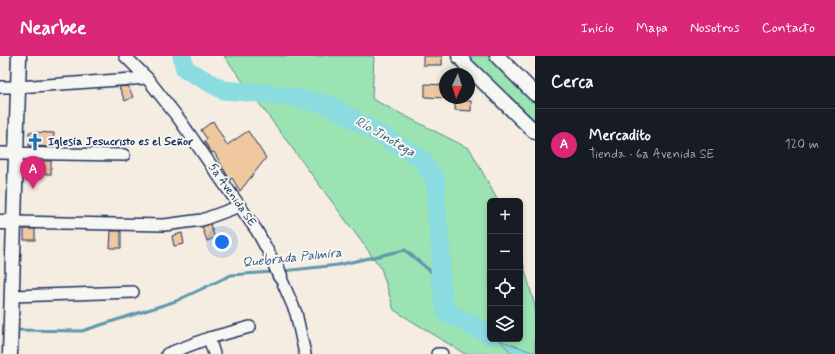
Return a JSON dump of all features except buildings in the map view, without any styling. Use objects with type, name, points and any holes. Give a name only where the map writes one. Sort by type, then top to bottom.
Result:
[{"type":"street","points":[[10,354],[12,296],[7,222],[15,154],[19,56]]},
{"type":"street","name":"5a Avenida SE","points":[[125,56],[147,78],[179,119],[257,231],[278,271],[296,313],[305,354]]},
{"type":"street","points":[[459,56],[467,66],[535,132]]},
{"type":"street","points":[[496,56],[535,94]]},
{"type":"street","points":[[0,87],[147,78]]},
{"type":"street","points":[[0,153],[124,155]]},
{"type":"street","points":[[7,222],[164,225],[202,220],[240,206]]},
{"type":"street","points":[[12,296],[133,292]]},
{"type":"street","points":[[167,354],[209,338],[250,326]]},
{"type":"street","points":[[209,338],[214,354]]},
{"type":"street","points":[[437,354],[442,354]]},
{"type":"green space","points":[[224,56],[374,56],[372,99],[470,149],[496,198],[487,198],[487,342],[523,342],[523,263],[535,306],[535,354],[465,354],[394,310],[381,268]]},
{"type":"green space","points":[[466,56],[488,56],[535,102],[535,124]]},
{"type":"water","points":[[501,342],[535,353],[535,354],[513,354]]},
{"type":"waterway","name":"Río Jinotega","points":[[182,56],[185,69],[223,90],[280,95],[329,105],[421,158],[436,181],[437,218],[441,250],[440,279],[446,312],[487,333]]},
{"type":"waterway","name":"Quebrada Palmira","points":[[283,271],[338,265],[405,250],[440,279]]},
{"type":"waterway","name":"Quebrada Palmira","points":[[14,330],[82,331],[176,301],[231,275],[273,272]]},
{"type":"place","name":"Iglesia Jesucristo es el Señor","points":[[35,142]]},
{"type":"place","name":"Mercadito","points":[[33,189]]}]
